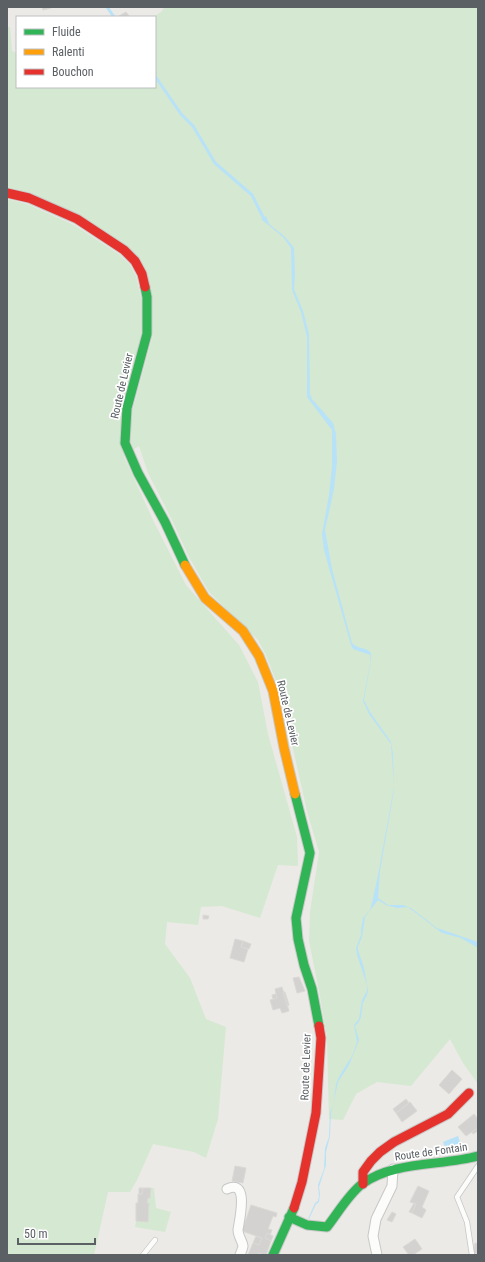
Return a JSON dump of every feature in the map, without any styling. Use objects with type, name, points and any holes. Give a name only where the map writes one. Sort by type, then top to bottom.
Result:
[{"type":"street","name":"Route de Levier","points":[[7,193],[29,198],[77,219],[124,250],[134,261],[142,274],[147,297],[147,334],[127,408],[125,426],[126,443],[138,474],[165,522],[186,566],[206,598],[243,631],[259,656],[273,691],[284,748],[310,853],[296,918],[298,939],[304,965],[312,989],[322,1038],[315,1120],[302,1182],[295,1205],[273,1255]]},
{"type":"street","points":[[363,1184],[363,1172],[380,1152],[394,1142],[448,1114],[469,1094]]},
{"type":"street","name":"Route de Fontain","points":[[289,1217],[316,1228],[327,1227],[363,1184],[376,1176],[393,1169],[465,1160],[478,1156]]},
{"type":"street","points":[[377,1255],[373,1236],[376,1220],[392,1186],[393,1169]]},
{"type":"street","points":[[227,1189],[232,1186],[236,1187],[239,1189],[241,1195],[241,1217],[238,1235],[243,1246],[240,1255]]},
{"type":"lane","points":[[472,1255],[467,1222],[457,1197],[478,1166]]},
{"type":"lane","points":[[143,1255],[155,1240]]},
{"type":"green space","points":[[164,7],[478,7],[478,1084],[463,1063],[450,1039],[411,1086],[377,1082],[356,1094],[343,1120],[329,1119],[327,1037],[309,941],[310,912],[319,852],[307,811],[280,691],[266,655],[258,640],[209,592],[189,557],[148,473],[139,446],[134,449],[131,442],[130,426],[133,409],[153,335],[139,258],[7,187],[7,27],[10,27],[12,51],[16,53],[16,88],[156,88],[155,16],[162,11]]},
{"type":"green space","points":[[7,199],[27,204],[74,225],[120,255],[130,265],[136,276],[141,298],[141,334],[124,457],[154,522],[186,585],[239,645],[258,682],[268,734],[297,837],[298,866],[278,865],[260,918],[222,906],[201,907],[198,925],[167,922],[165,944],[190,978],[206,1019],[226,1027],[218,1119],[206,1158],[194,1152],[153,1144],[130,1192],[108,1192],[94,1255],[7,1255]]},
{"type":"green space","points":[[151,1188],[154,1188],[156,1208],[171,1212],[165,1232],[135,1227],[136,1221],[148,1221],[149,1203],[147,1203],[148,1198],[150,1198]]},
{"type":"water","points":[[266,216],[269,224],[284,236],[294,248],[294,289],[303,311],[309,334],[310,394],[312,399],[333,423],[336,434],[337,461],[334,489],[325,530],[332,569],[352,643],[371,653],[370,666],[364,700],[370,712],[391,742],[394,785],[391,744],[369,714],[363,701],[370,664],[370,655],[353,649],[351,645],[324,550],[322,534],[332,467],[332,430],[307,397],[307,337],[301,312],[292,290],[291,248],[283,237],[261,219]]},
{"type":"water","points":[[394,787],[380,871],[378,898],[388,905],[403,905],[411,908],[437,928],[478,942],[478,948],[461,938],[442,933],[408,907],[397,908],[386,905],[378,900],[365,917],[362,937],[358,946],[364,968],[368,990],[363,1003],[361,1017],[355,1026],[359,1040],[349,1065],[338,1082],[333,1103],[336,1084],[352,1056],[357,1042],[354,1025],[359,1019],[362,1000],[367,991],[367,985],[356,948],[361,935],[363,918],[370,910],[372,903]]},
{"type":"water","points":[[333,1106],[331,1113],[330,1136],[326,1152],[326,1165],[319,1187],[319,1202],[316,1204],[308,1219],[315,1203],[318,1201],[318,1185],[324,1169],[325,1148],[329,1137],[330,1112]]},
{"type":"water","points":[[458,1136],[461,1145],[446,1150],[443,1142]]},
{"type":"building","points":[[42,7],[51,7],[51,8],[43,10]]},
{"type":"building","points":[[126,12],[129,16],[119,16]]},
{"type":"building","points":[[203,915],[209,916],[208,919],[203,919]]},
{"type":"building","points":[[235,939],[243,941],[241,947],[248,949],[244,962],[230,958]]},
{"type":"building","points":[[243,941],[251,944],[249,949],[241,947]]},
{"type":"building","points":[[299,977],[305,991],[297,993],[293,978]]},
{"type":"building","points":[[282,987],[289,1011],[282,1013],[280,1008],[273,1010],[270,1000],[277,998],[275,989]]},
{"type":"building","points":[[283,992],[285,992],[289,1005],[287,1006]]},
{"type":"building","points":[[276,994],[277,998],[273,999],[272,995]]},
{"type":"building","points":[[452,1070],[462,1079],[449,1094],[439,1085]]},
{"type":"building","points":[[406,1099],[409,1103],[396,1113],[393,1109]]},
{"type":"building","points":[[410,1102],[417,1111],[402,1122],[396,1113]]},
{"type":"building","points":[[474,1114],[478,1119],[478,1131],[476,1129],[466,1136],[458,1127]]},
{"type":"building","points":[[476,1129],[478,1131],[473,1134],[472,1132]]},
{"type":"building","points":[[235,1166],[246,1168],[243,1183],[232,1181]]},
{"type":"building","points":[[418,1186],[429,1191],[422,1207],[426,1210],[422,1218],[412,1213],[416,1204],[410,1202]]},
{"type":"building","points":[[139,1188],[143,1188],[142,1194],[139,1194]]},
{"type":"building","points":[[143,1188],[151,1188],[150,1198],[148,1198],[147,1203],[149,1203],[148,1222],[136,1221],[136,1203],[138,1203],[138,1194],[142,1194]]},
{"type":"building","points":[[414,1203],[416,1204],[412,1213],[409,1212]]},
{"type":"building","points":[[251,1205],[277,1213],[276,1217],[273,1216],[268,1229],[272,1230],[270,1235],[267,1233],[265,1238],[271,1241],[266,1255],[258,1253],[257,1255],[248,1255],[253,1243],[259,1245],[262,1238],[242,1231]]},
{"type":"building","points":[[392,1212],[396,1214],[392,1222],[387,1220]]},
{"type":"building","points":[[267,1233],[273,1236],[271,1241],[265,1238]]},
{"type":"building","points":[[256,1236],[262,1238],[259,1245],[253,1243]]},
{"type":"building","points":[[415,1239],[422,1249],[413,1255],[409,1255],[403,1247]]},
{"type":"building","points":[[475,1243],[478,1244],[478,1254],[473,1253]]},
{"type":"waterway","points":[[107,7],[113,16]]},
{"type":"waterway","points":[[156,77],[181,114],[193,126],[215,163],[252,195],[263,217]]},
{"type":"traffic: fast","points":[[145,287],[147,297],[147,334],[127,408],[125,443],[138,473],[165,522],[185,565]]},
{"type":"traffic: fast","points":[[295,794],[310,853],[296,918],[298,939],[304,965],[312,989],[319,1026]]},
{"type":"traffic: fast","points":[[289,1217],[307,1225],[327,1227],[352,1193],[362,1184],[374,1177],[388,1171],[402,1168],[478,1156]]},
{"type":"traffic: fast","points":[[273,1255],[294,1208]]},
{"type":"traffic: slow","points":[[185,565],[205,598],[243,631],[259,656],[273,691],[295,794]]},
{"type":"traffic: jam","points":[[7,193],[29,198],[77,219],[124,250],[135,261],[142,274],[145,287]]},
{"type":"traffic: jam","points":[[294,1208],[302,1182],[316,1113],[321,1038],[319,1026]]},
{"type":"traffic: jam","points":[[363,1184],[363,1172],[380,1152],[394,1142],[448,1114],[469,1093]]}]
